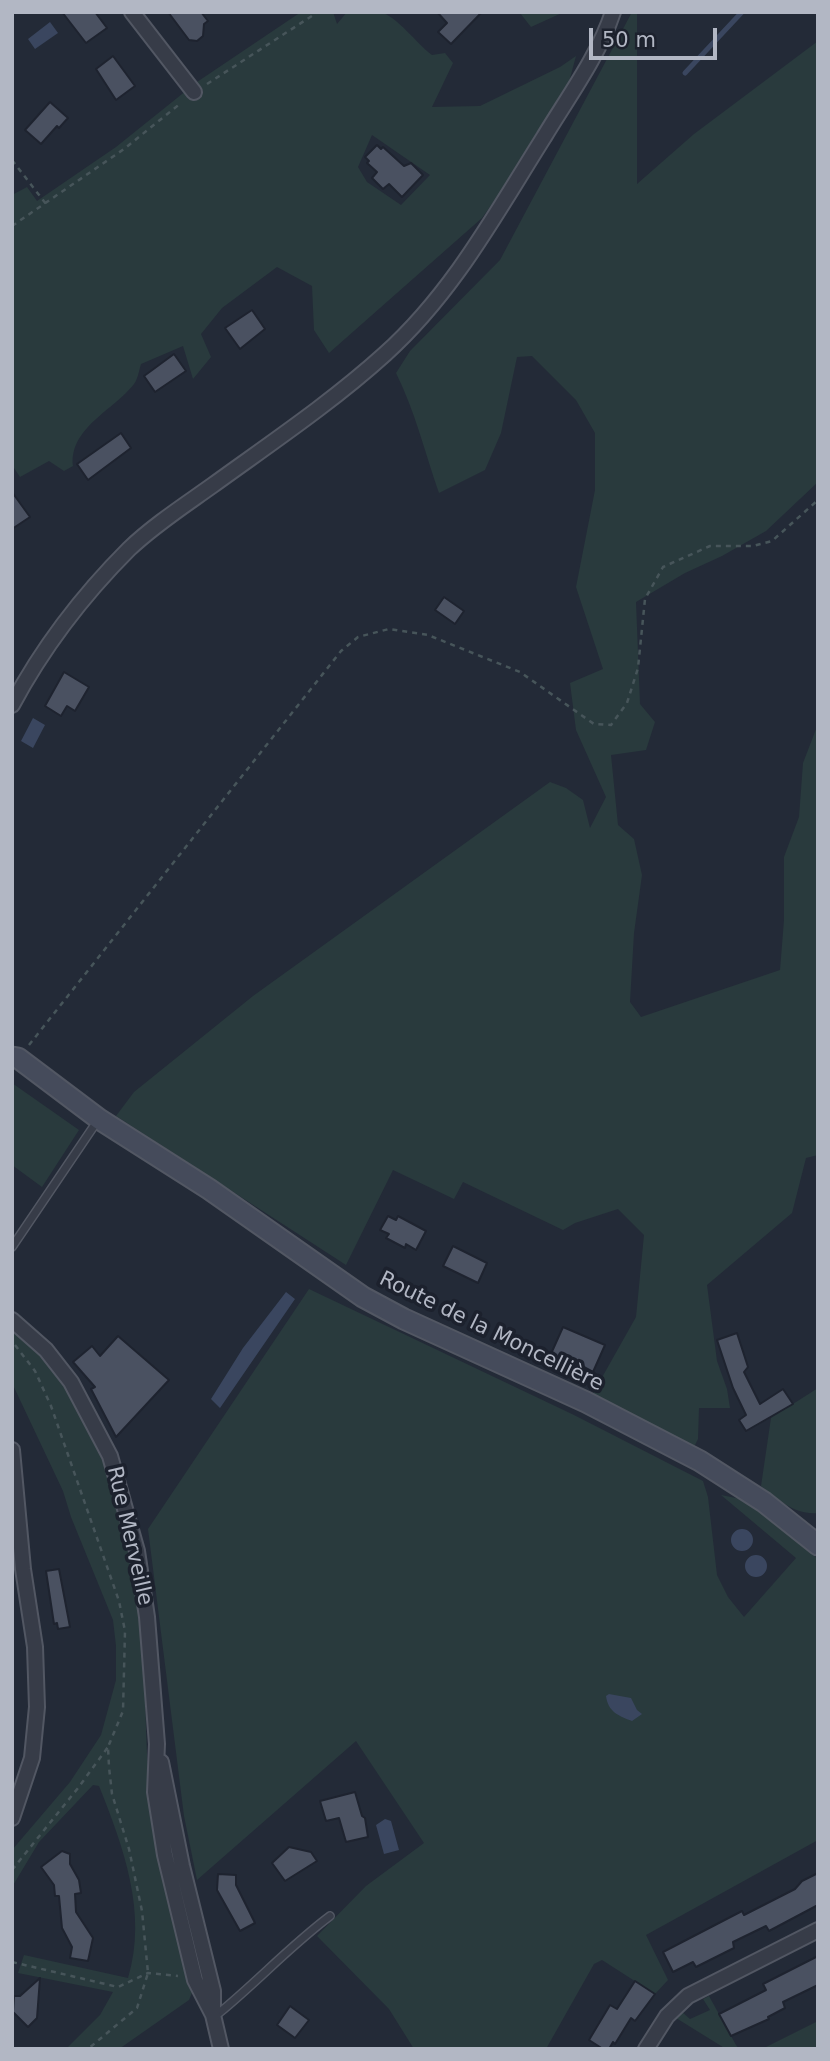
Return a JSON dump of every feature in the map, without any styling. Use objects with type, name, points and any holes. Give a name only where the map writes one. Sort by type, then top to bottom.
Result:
[{"type":"street","points":[[132,12],[194,92]]},
{"type":"street","points":[[12,705],[39,657],[71,613],[130,548],[314,412],[385,354],[424,316],[471,255],[588,65],[612,12]]},
{"type":"street","name":"Route de la Moncellière","points":[[15,1057],[99,1119],[209,1189],[363,1297],[404,1319],[586,1402],[700,1461],[764,1503],[818,1545]]},
{"type":"street","name":"Rue Merveille","points":[[12,1321],[46,1350],[71,1382],[110,1456],[137,1551],[147,1617],[157,1744],[155,1792],[165,1855],[195,1980],[213,2015]]},
{"type":"street","points":[[12,1450],[23,1569],[35,1647],[37,1707],[32,1758],[12,1818]]},
{"type":"street","name":"Rue Merveille","points":[[157,1744],[182,1866],[213,1991],[213,2015],[221,2049]]},
{"type":"street","points":[[646,2049],[667,2017],[688,1996],[818,1930]]},
{"type":"lane","points":[[12,1247],[99,1119]]},
{"type":"lane","points":[[213,2015],[248,1990],[298,1940],[330,1916]]},
{"type":"path","points":[[12,226],[124,149],[194,92],[318,12]]},
{"type":"path","points":[[12,160],[46,204]]},
{"type":"path","points":[[15,1057],[324,671],[341,651],[358,637],[389,629],[428,635],[520,672],[594,724],[611,725],[627,703],[638,668],[645,599],[663,567],[710,546],[753,546],[772,541],[818,500]]},
{"type":"path","points":[[12,1343],[35,1371],[51,1406],[119,1601],[125,1631],[123,1711],[108,1747],[12,1870]]},
{"type":"path","points":[[88,2049],[137,2008],[148,1973],[142,1911],[129,1849],[111,1794],[108,1747]]},
{"type":"path","points":[[12,1962],[118,1987],[148,1973],[171,1974],[195,1980]]},
{"type":"shaded area","points":[[301,12],[333,12],[337,24],[347,12],[380,12],[400,24],[432,55],[445,53],[453,63],[432,107],[480,106],[560,67],[576,56],[569,82],[517,169],[482,218],[329,353],[314,330],[312,286],[277,267],[222,308],[201,334],[211,357],[193,379],[183,346],[141,364],[134,384],[85,430],[74,453],[73,466],[64,471],[49,461],[20,477],[12,465],[12,195],[27,187],[37,201],[116,147],[197,82]],"holes":[[[372,135],[430,175],[401,205],[367,182],[358,167]]]},
{"type":"shaded area","points":[[511,12],[564,12],[531,27],[520,13]]},
{"type":"shaded area","points":[[632,12],[637,12],[637,184],[694,134],[818,41],[818,482],[766,531],[636,602],[640,704],[655,722],[646,750],[611,755],[618,825],[634,839],[642,875],[634,933],[630,1002],[641,1017],[780,970],[784,920],[784,857],[799,817],[803,763],[818,724],[818,1155],[806,1158],[792,1213],[707,1285],[717,1361],[727,1389],[730,1408],[699,1408],[698,1439],[694,1447],[591,1397],[636,1317],[644,1235],[618,1209],[575,1223],[563,1230],[463,1182],[454,1199],[393,1170],[346,1265],[116,1116],[134,1092],[253,996],[550,782],[566,788],[583,800],[590,828],[606,797],[576,730],[570,683],[603,669],[576,587],[595,490],[595,433],[576,400],[532,356],[517,357],[501,433],[485,470],[439,493],[414,417],[396,373],[410,351],[500,260]]},
{"type":"shaded area","points":[[12,1083],[79,1130],[42,1187],[12,1165]]},
{"type":"shaded area","points":[[309,1289],[574,1415],[703,1481],[708,1497],[717,1575],[728,1597],[744,1617],[796,1558],[721,1495],[746,1500],[818,1559],[818,1840],[646,1935],[668,1980],[655,1994],[602,1960],[594,1964],[546,2049],[414,2049],[389,2009],[317,1936],[366,1886],[424,1843],[356,1741],[197,1880],[184,1816],[148,1529]]},
{"type":"shaded area","points":[[12,1327],[56,1373],[83,1418],[118,1505],[137,1596],[143,1648],[148,1772],[153,1817],[167,1891],[194,1988],[189,2000],[119,2049],[66,2049],[100,2015],[113,1992],[18,1973],[24,1955],[128,1978],[135,1929],[134,1905],[124,1856],[99,1786],[93,1785],[39,1842],[12,1887],[12,1850],[70,1782],[101,1735],[116,1680],[116,1646],[113,1620],[63,1491],[12,1383]]},
{"type":"shaded area","points":[[818,1388],[818,1513],[809,1513],[787,1506],[761,1486],[771,1418]]},
{"type":"shaded area","points":[[709,1996],[739,2049],[726,2049],[676,2018],[681,2011],[690,2019],[710,2010],[703,1999]]},
{"type":"shaded area","points":[[818,2021],[818,2049],[762,2049]]},
{"type":"water","points":[[50,22],[58,33],[35,49],[28,39]]},
{"type":"water","points":[[33,718],[45,725],[33,748],[21,741]]},
{"type":"water","points":[[286,1292],[295,1299],[220,1408],[211,1399],[243,1348]]},
{"type":"water","points":[[742,1529],[750,1532],[753,1540],[750,1548],[742,1551],[734,1548],[731,1540],[734,1532]]},
{"type":"water","points":[[756,1555],[764,1558],[767,1566],[764,1574],[756,1577],[748,1574],[745,1566],[748,1558]]},
{"type":"water","points":[[609,1694],[631,1698],[642,1714],[632,1721],[619,1715],[609,1706],[606,1696]]},
{"type":"water","points":[[385,1819],[391,1821],[399,1850],[384,1854],[376,1825]]},
{"type":"building","points":[[62,12],[95,12],[107,28],[86,43]]},
{"type":"building","points":[[168,12],[201,12],[208,21],[204,24],[203,36],[197,41],[189,40]]},
{"type":"building","points":[[437,12],[482,12],[451,44],[438,32],[447,23]]},
{"type":"building","points":[[113,56],[135,86],[116,100],[96,69]]},
{"type":"building","points":[[50,102],[68,118],[41,144],[25,130]]},
{"type":"building","points":[[377,145],[381,149],[383,147],[404,166],[411,163],[423,175],[402,197],[389,184],[383,189],[372,178],[377,172],[367,163],[369,161],[365,157]]},
{"type":"building","points":[[252,310],[265,329],[240,349],[225,328]]},
{"type":"building","points":[[174,354],[186,371],[155,392],[144,376]]},
{"type":"building","points":[[121,433],[131,448],[88,480],[77,464]]},
{"type":"building","points":[[12,492],[30,517],[12,529]]},
{"type":"building","points":[[444,597],[464,611],[455,624],[435,610]]},
{"type":"building","points":[[64,672],[89,687],[75,711],[67,706],[61,716],[45,706]]},
{"type":"building","points":[[388,1216],[396,1220],[398,1216],[426,1231],[416,1250],[406,1244],[405,1248],[386,1238],[389,1234],[380,1230]]},
{"type":"building","points":[[453,1246],[487,1263],[478,1283],[443,1266]]},
{"type":"building","points":[[563,1327],[605,1345],[593,1372],[582,1366],[581,1370],[550,1356]]},
{"type":"building","points":[[737,1333],[748,1367],[744,1372],[760,1404],[783,1389],[793,1404],[746,1431],[739,1420],[746,1415],[733,1388],[717,1340]]},
{"type":"building","points":[[118,1336],[169,1380],[116,1437],[91,1389],[95,1387],[73,1362],[92,1346],[100,1356]]},
{"type":"building","points":[[59,1569],[70,1627],[58,1629],[57,1623],[54,1624],[46,1571]]},
{"type":"building","points":[[355,1792],[365,1818],[368,1837],[346,1842],[339,1818],[326,1821],[320,1801]]},
{"type":"building","points":[[289,1847],[311,1852],[317,1861],[285,1881],[272,1863]]},
{"type":"building","points":[[62,1851],[70,1854],[70,1864],[79,1880],[81,1893],[75,1894],[76,1912],[93,1938],[88,1961],[70,1958],[72,1947],[62,1928],[59,1896],[55,1896],[54,1885],[41,1867]]},
{"type":"building","points":[[818,1873],[818,1905],[769,1931],[766,1926],[733,1942],[734,1948],[696,1967],[693,1962],[673,1972],[663,1952],[742,1911],[744,1915],[795,1889],[802,1881]]},
{"type":"building","points":[[218,1874],[236,1875],[236,1885],[255,1923],[240,1931],[217,1890]]},
{"type":"building","points":[[818,1956],[818,1985],[783,2002],[785,2008],[768,2017],[769,2019],[731,2036],[719,2014],[766,1990],[763,1984]]},
{"type":"building","points":[[40,1978],[37,2018],[28,2027],[13,2012],[14,1996],[20,1996]]},
{"type":"building","points":[[635,1981],[655,1994],[635,2021],[631,2018],[615,2044],[613,2042],[609,2049],[603,2049],[589,2040],[610,2005],[617,2009]]},
{"type":"building","points":[[290,2006],[309,2020],[295,2038],[277,2025]]},
{"type":"waterway","points":[[685,73],[742,12]]}]
